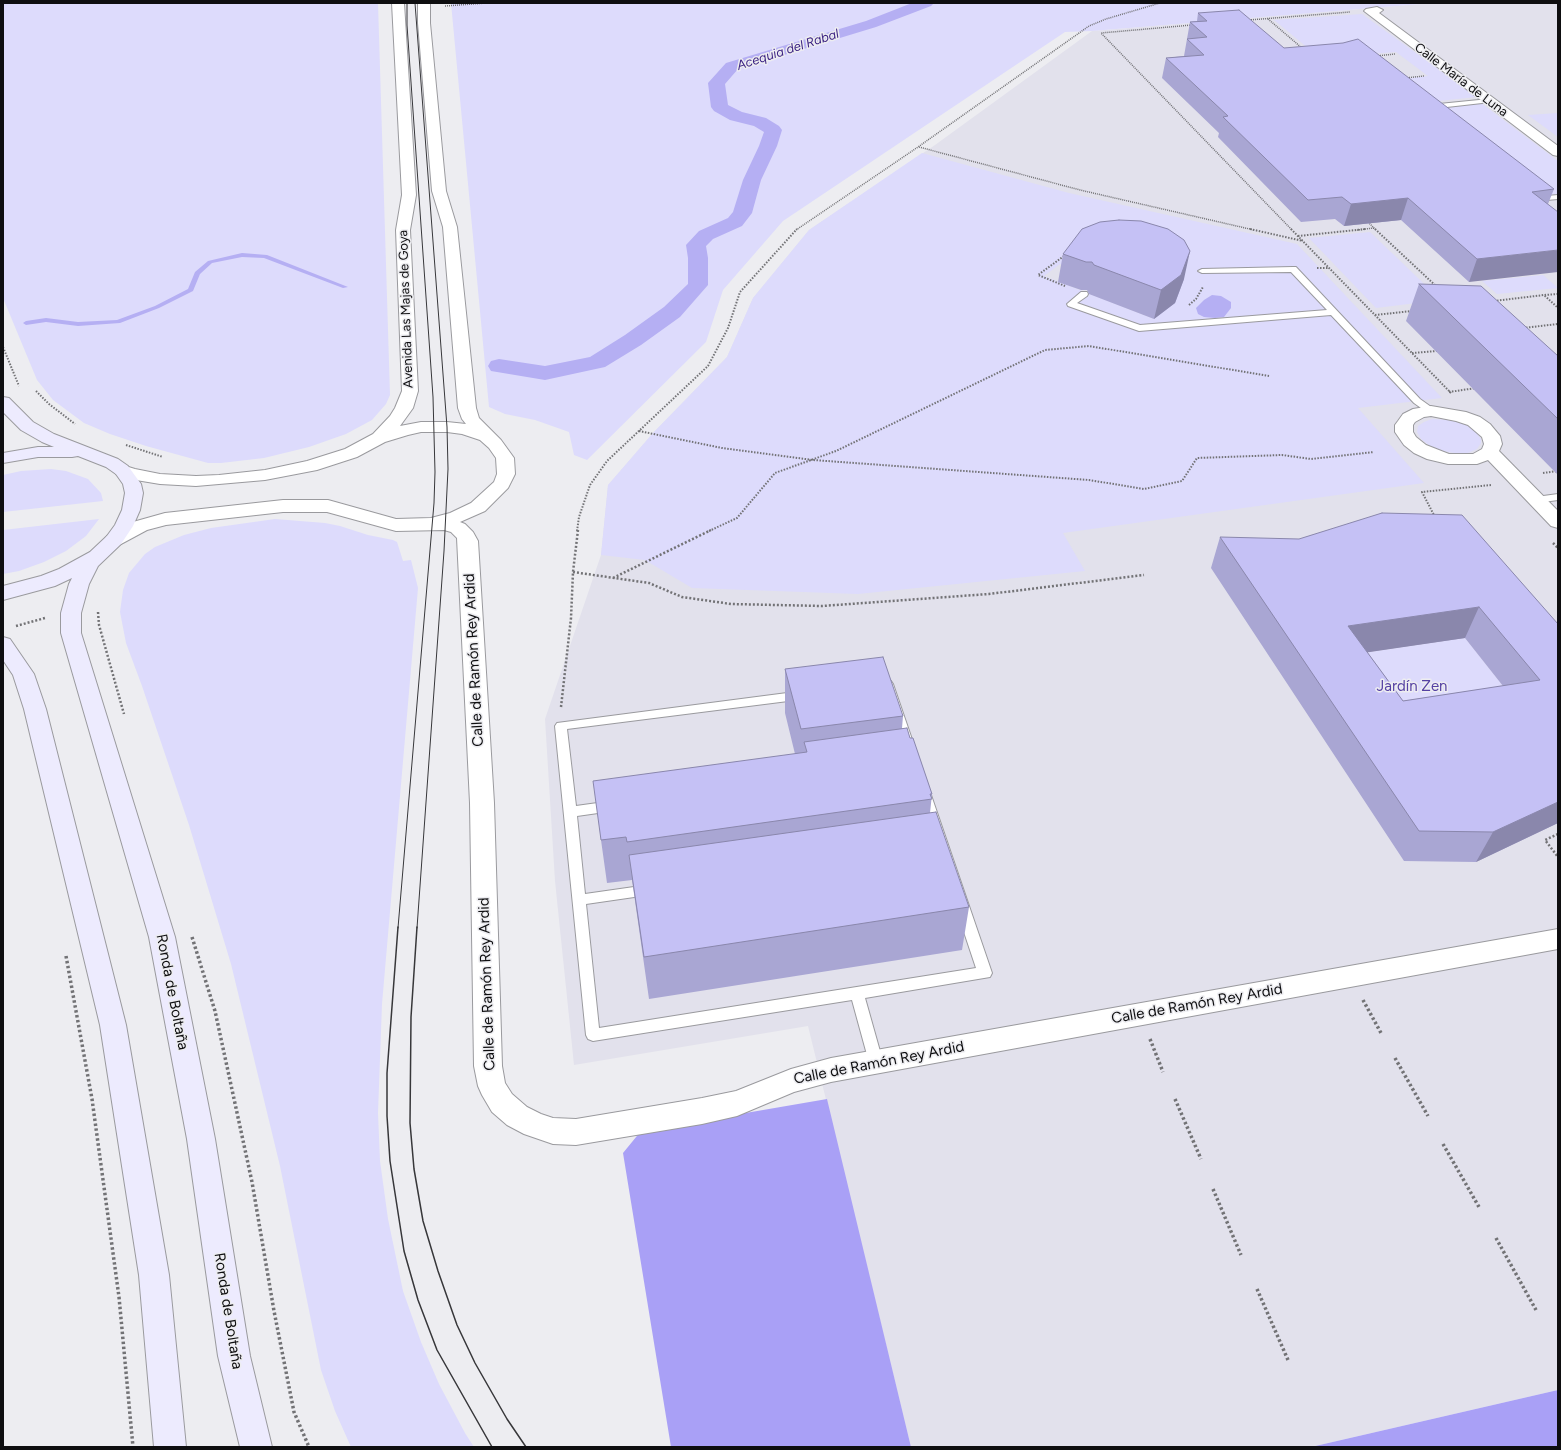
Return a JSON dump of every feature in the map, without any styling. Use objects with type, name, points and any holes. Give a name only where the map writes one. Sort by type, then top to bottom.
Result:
[{"type":"main road","name":"Ronda de Boltaña","points":[[3,402],[27,426],[48,438],[112,463],[122,470],[132,484],[134,493],[131,510],[124,526],[108,546],[90,563],[78,584],[71,613],[71,633],[162,937],[201,1138],[234,1356],[256,1447]]},
{"type":"main road","name":"Ronda de Boltaña","points":[[3,458],[38,452],[57,451],[87,454]]},
{"type":"main road","name":"Ronda de Boltaña","points":[[3,593],[24,588],[66,573],[108,546]]},
{"type":"main road","points":[[3,644],[23,674],[35,709],[113,1025],[154,1275],[170,1447]]},
{"type":"street","name":"Avenida Las Majas de Goya","points":[[379,438],[397,419],[404,408],[410,387],[403,230],[409,195],[398,3]]},
{"type":"street","name":"Avenida Las Majas de Goya","points":[[108,546],[134,528],[165,519],[283,506],[328,506],[396,525],[432,524],[457,518],[478,506],[502,484],[506,474],[505,458],[501,450],[471,419],[467,408],[450,227],[447,213],[441,201],[439,191],[424,23],[424,3]]},
{"type":"street","name":"Calle María de Luna","points":[[1375,10],[1370,11],[1558,152]]},
{"type":"street","name":"Calle María de Luna","points":[[1518,114],[1558,143]]},
{"type":"street","points":[[1432,411],[1453,414],[1474,421],[1484,428],[1491,436],[1493,444],[1484,455],[1464,460],[1448,459],[1433,455],[1420,449],[1410,441],[1404,432],[1404,424],[1409,418],[1419,413],[1432,411]]},
{"type":"street","name":"Avenida Las Majas de Goya","points":[[122,470],[130,474],[145,477],[196,481],[265,475],[311,466],[332,460],[365,446],[379,438],[405,430],[434,427],[455,428],[486,436]]},
{"type":"street","points":[[1484,455],[1494,464],[1504,478],[1536,500],[1558,522]]},
{"type":"street","name":"Calle de Ramón Rey Ardid","points":[[432,524],[446,524],[458,528],[466,536],[468,541],[471,625],[482,803],[488,1066],[492,1086],[502,1103],[517,1116],[534,1125],[553,1130],[576,1132],[725,1106],[737,1103],[809,1075],[1558,939]]},
{"type":"lane","points":[[1419,108],[1489,101]]},
{"type":"lane","points":[[1534,199],[1558,197]]},
{"type":"lane","points":[[1202,271],[1293,268],[1417,401],[1432,411]]},
{"type":"lane","points":[[1084,294],[1071,304],[1139,328],[1333,312]]},
{"type":"lane","points":[[1536,500],[1558,497]]},
{"type":"lane","points":[[887,684],[914,764],[985,973],[593,1035],[561,726],[887,684]]},
{"type":"lane","points":[[898,766],[914,764]]},
{"type":"lane","points":[[570,812],[621,804]]},
{"type":"lane","points":[[927,849],[942,847]]},
{"type":"lane","points":[[579,900],[663,888]]},
{"type":"lane","points":[[857,994],[876,1062]]},
{"type":"path","points":[[444,6],[487,3]]},
{"type":"path","points":[[561,726],[560,717],[571,618],[573,572],[579,517],[590,486],[607,461],[708,366],[728,328],[740,292],[799,227],[918,147],[1089,26],[1106,19],[1160,3]]},
{"type":"path","points":[[1244,21],[1375,10]]},
{"type":"path","points":[[1267,19],[1306,51]]},
{"type":"path","points":[[1196,25],[1101,32],[1448,392],[1454,395]]},
{"type":"path","points":[[1372,56],[1395,54]]},
{"type":"path","points":[[1409,82],[1404,78],[1424,76],[1418,72]]},
{"type":"path","points":[[918,147],[1080,190],[1303,241]]},
{"type":"path","points":[[1365,219],[1438,288]]},
{"type":"path","points":[[1298,236],[1374,228]]},
{"type":"path","points":[[1069,252],[1038,275],[1084,294]]},
{"type":"path","points":[[1202,271],[1204,286],[1196,299],[1188,306],[1193,314],[1207,322]]},
{"type":"path","points":[[1493,301],[1558,294]]},
{"type":"path","points":[[1544,295],[1558,308]]},
{"type":"path","points":[[1374,315],[1419,310]]},
{"type":"path","points":[[1519,328],[1558,324]]},
{"type":"path","points":[[613,578],[737,518],[775,473],[836,451],[1045,350],[1089,346],[1269,376]]},
{"type":"path","points":[[3,347],[15,379],[23,392]]},
{"type":"path","points":[[1412,354],[1443,350]]},
{"type":"path","points":[[1448,392],[1478,388]]},
{"type":"path","points":[[36,390],[54,408],[79,426]]},
{"type":"path","points":[[639,430],[722,448],[811,460],[1089,480],[1144,489],[1182,481],[1197,458],[1282,455],[1311,459],[1374,452]]},
{"type":"path","points":[[120,443],[169,460]]},
{"type":"path","points":[[1543,473],[1558,471]]},
{"type":"path","points":[[1439,523],[1422,492],[1504,478]]},
{"type":"path","points":[[573,572],[649,583],[682,597],[731,604],[822,606],[989,594],[1144,575]]},
{"type":"path","points":[[1558,834],[1545,840],[1558,857]]},
{"type":"path","points":[[66,954],[93,1107],[119,1297],[133,1447]]},
{"type":"path","points":[[1361,996],[1381,1033]]},
{"type":"path","points":[[1147,1034],[1163,1072]]},
{"type":"path","points":[[1395,1058],[1428,1116]]},
{"type":"path","points":[[1174,1099],[1201,1159]]},
{"type":"path","points":[[1443,1144],[1479,1207]]},
{"type":"path","points":[[1213,1189],[1242,1254]]},
{"type":"path","points":[[1496,1238],[1536,1310]]},
{"type":"path","points":[[1257,1289],[1288,1360]]},
{"type":"shaded area","points":[[1433,3],[1558,3],[1558,1390],[1311,1447],[911,1447],[808,1026],[574,1065],[555,881],[545,719],[601,555],[608,485],[653,433],[727,357],[753,298],[809,230],[935,145],[1092,31]]},
{"type":"shaded area","points":[[1212,295],[1221,296],[1231,302],[1231,308],[1224,317],[1204,317],[1198,314],[1196,308]]},
{"type":"shaded area","points":[[827,1099],[911,1447],[671,1447],[623,1153],[641,1131]]},
{"type":"shaded area","points":[[1558,1390],[1558,1447],[1311,1447]]},
{"type":"green space","points":[[3,3],[378,3],[390,395],[386,404],[372,420],[346,434],[309,447],[264,458],[208,463],[146,446],[110,434],[84,423],[53,400],[37,380],[3,298]]},
{"type":"green space","points":[[451,3],[1433,3],[1065,32],[783,221],[723,290],[706,342],[587,460],[574,455],[569,432],[535,420],[505,414],[489,407]]},
{"type":"green space","points":[[1362,14],[1477,97],[1438,101],[1410,78],[1428,76],[1396,52],[1320,58],[1274,20]]},
{"type":"green space","points":[[1481,103],[1558,161],[1558,195],[1536,197],[1425,108]]},
{"type":"green space","points":[[1558,113],[1558,137],[1528,115]]},
{"type":"green space","points":[[922,153],[1069,193],[1297,244],[1442,398],[1358,408],[1424,483],[1063,533],[1085,571],[858,594],[692,588],[645,560],[601,555],[608,485],[653,433],[727,357],[753,298],[809,230]],"holes":[[[1060,264],[1154,319],[1044,276]]]},
{"type":"green space","points":[[1370,232],[1441,300],[1376,308],[1309,238]]},
{"type":"green space","points":[[1543,275],[1558,288],[1497,294],[1482,281]]},
{"type":"green space","points":[[1432,419],[1452,420],[1463,423],[1475,431],[1481,439],[1481,443],[1477,449],[1468,453],[1442,451],[1430,446],[1421,439],[1417,432],[1418,426]]},
{"type":"green space","points":[[51,469],[66,471],[88,479],[101,493],[103,501],[3,512],[3,475],[21,471]]},
{"type":"green space","points":[[99,519],[86,536],[66,551],[44,562],[19,571],[3,574],[3,530]]},
{"type":"green space","points":[[275,519],[325,523],[368,535],[393,540],[397,542],[403,561],[411,560],[418,588],[382,1004],[378,1113],[380,1161],[388,1219],[403,1291],[421,1342],[439,1384],[474,1447],[351,1447],[335,1411],[321,1370],[280,1166],[231,964],[189,825],[126,643],[120,612],[123,590],[129,573],[145,554],[155,547],[184,535],[211,528]]},
{"type":"green space","name":"Jardín Zen","points":[[1465,638],[1523,711],[1389,732],[1336,657]]},
{"type":"building","points":[[1239,10],[1284,48],[1343,43],[1358,39],[1554,189],[1532,192],[1558,212],[1558,250],[1477,259],[1408,198],[1351,204],[1342,197],[1308,200],[1223,117],[1228,116],[1166,58],[1204,55],[1187,39],[1207,37],[1190,22],[1207,21],[1198,13]]},
{"type":"building","points":[[1119,220],[1141,221],[1168,229],[1184,240],[1190,251],[1181,275],[1161,290],[1094,265],[1092,262],[1086,262],[1063,254],[1082,229],[1100,222]]},
{"type":"building","points":[[1419,284],[1481,286],[1558,356],[1558,419]]},
{"type":"building","points":[[1382,513],[1462,515],[1558,624],[1558,802],[1493,832],[1419,831],[1220,537],[1299,539]],"holes":[[[1479,607],[1540,680],[1403,701],[1348,626]]]},
{"type":"building","points":[[883,657],[903,716],[801,729],[785,669]]},
{"type":"building","points":[[907,728],[910,738],[913,738],[932,794],[930,794],[932,799],[627,842],[626,837],[601,840],[593,781],[807,752],[804,742]]},
{"type":"building","points":[[936,812],[969,907],[644,957],[629,855]]},
{"type":"waterway","name":"Acequia del Rabal","points":[[499,366],[545,373],[597,362],[633,340],[672,312],[698,285],[698,258],[696,245],[706,235],[735,222],[742,213],[752,180],[768,146],[773,130],[760,122],[736,116],[720,107],[716,83],[732,66],[871,24],[926,3]]},
{"type":"waterway","points":[[26,323],[46,320],[78,324],[118,322],[157,307],[191,290],[197,273],[210,262],[242,255],[265,256],[345,287]]},
{"type":"tram line","points":[[398,928],[434,503],[435,472],[433,397],[407,25],[407,3]]},
{"type":"tram line","points":[[415,3],[447,427],[448,469],[444,551],[417,928]]},
{"type":"tram line","points":[[398,927],[387,1073],[387,1116],[390,1161],[404,1251],[418,1300],[437,1350],[492,1447]]},
{"type":"tram line","points":[[417,927],[411,1017],[410,1123],[414,1169],[423,1221],[438,1271],[457,1325],[475,1363],[507,1419],[526,1447]]}]
